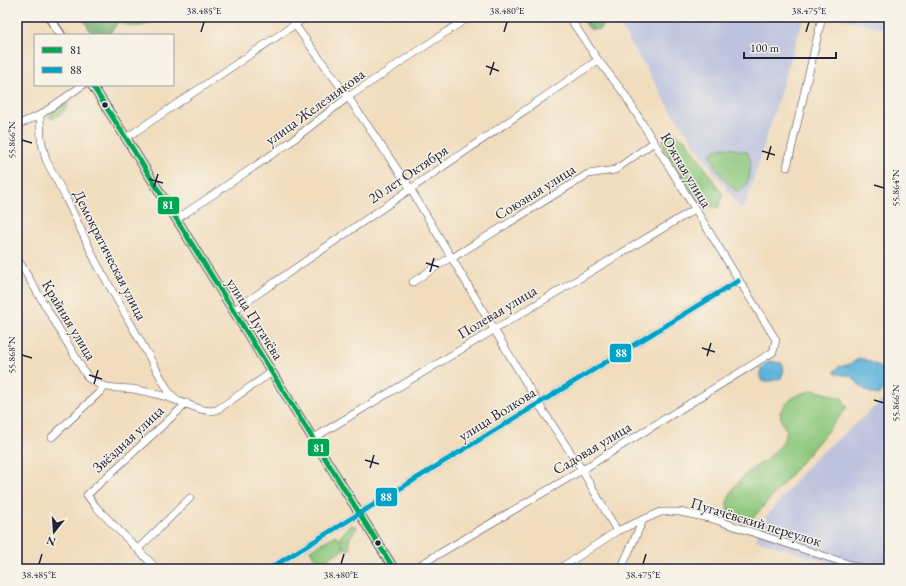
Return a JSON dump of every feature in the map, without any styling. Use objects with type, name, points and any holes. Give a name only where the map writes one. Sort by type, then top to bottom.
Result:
[{"type":"street","points":[[49,17],[60,34]]},
{"type":"street","points":[[292,17],[295,25],[348,97],[410,188],[538,403],[582,470],[618,531]]},
{"type":"street","points":[[126,138],[306,17]]},
{"type":"street","name":"улица Железнякова","points":[[177,219],[289,143],[348,97],[469,17]]},
{"type":"street","name":"Южная улица","points":[[569,17],[598,60],[623,92],[738,281],[776,340]]},
{"type":"street","points":[[787,167],[822,17]]},
{"type":"street","name":"20 лет Октября","points":[[233,311],[598,60]]},
{"type":"street","points":[[17,125],[40,116],[82,86]]},
{"type":"street","name":"улица Пугачёва","points":[[93,86],[394,569]]},
{"type":"street","name":"Демократическая улица","points":[[40,116],[41,139],[46,160],[65,196],[96,262],[169,392],[176,400]]},
{"type":"street","name":"Союзная улица","points":[[413,282],[588,174],[615,170],[654,142]]},
{"type":"street","name":"Полевая улица","points":[[312,439],[695,209]]},
{"type":"street","name":"Крайняя улица","points":[[17,258],[88,378],[97,385],[105,387]]},
{"type":"street","name":"улица Волкова","points":[[269,569],[738,281]]},
{"type":"street","name":"Садовая улица","points":[[413,569],[582,470],[773,352],[776,340]]},
{"type":"street","points":[[52,436],[105,387],[132,389],[166,396],[209,412],[217,410],[272,372]]},
{"type":"street","name":"Звёздная улица","points":[[138,549],[96,507],[87,495],[187,403]]},
{"type":"street","points":[[157,569],[138,549],[190,498]]},
{"type":"street","name":"Пугачёвский переулок","points":[[560,569],[618,531],[661,512],[680,512],[713,519],[863,569]]},
{"type":"street","points":[[621,569],[643,520]]},
{"type":"shaded area","points":[[615,17],[804,17],[745,206],[741,209],[674,115]]},
{"type":"shaded area","points":[[889,17],[889,30],[838,18]]},
{"type":"shaded area","points":[[889,395],[889,569],[843,569],[843,567],[756,540],[761,523],[813,460]]},
{"type":"green space","points":[[82,17],[157,17],[141,26],[130,26],[118,22],[110,34],[99,34],[90,31]]},
{"type":"green space","points":[[580,17],[605,18],[599,30],[590,29]]},
{"type":"green space","points":[[68,104],[65,111],[54,118],[50,118],[49,116],[59,106]]},
{"type":"green space","points":[[672,132],[687,141],[723,195],[718,208],[705,205],[695,198],[664,149],[664,138]]},
{"type":"green space","points":[[725,147],[747,152],[751,161],[749,179],[744,188],[739,192],[730,186],[722,176],[711,154],[715,150]]},
{"type":"green space","points":[[814,390],[842,398],[847,407],[751,520],[744,521],[728,515],[727,502],[734,487],[748,472],[767,459],[782,444],[787,431],[782,423],[780,412],[794,397]]},
{"type":"green space","points":[[352,525],[356,526],[357,528],[349,540],[350,549],[348,551],[342,544],[344,549],[318,564],[310,550],[336,535],[340,541],[340,537]]},
{"type":"water","points":[[861,358],[879,366],[886,379],[884,390],[878,395],[866,391],[851,376],[834,372],[838,367],[847,365]]},
{"type":"water","points":[[769,361],[782,363],[784,370],[781,378],[772,381],[762,381],[760,378],[761,368]]},
{"type":"transit line","name":"81","points":[[93,86],[394,569]]},
{"type":"transit line","name":"88","points":[[269,569],[738,281]]}]
